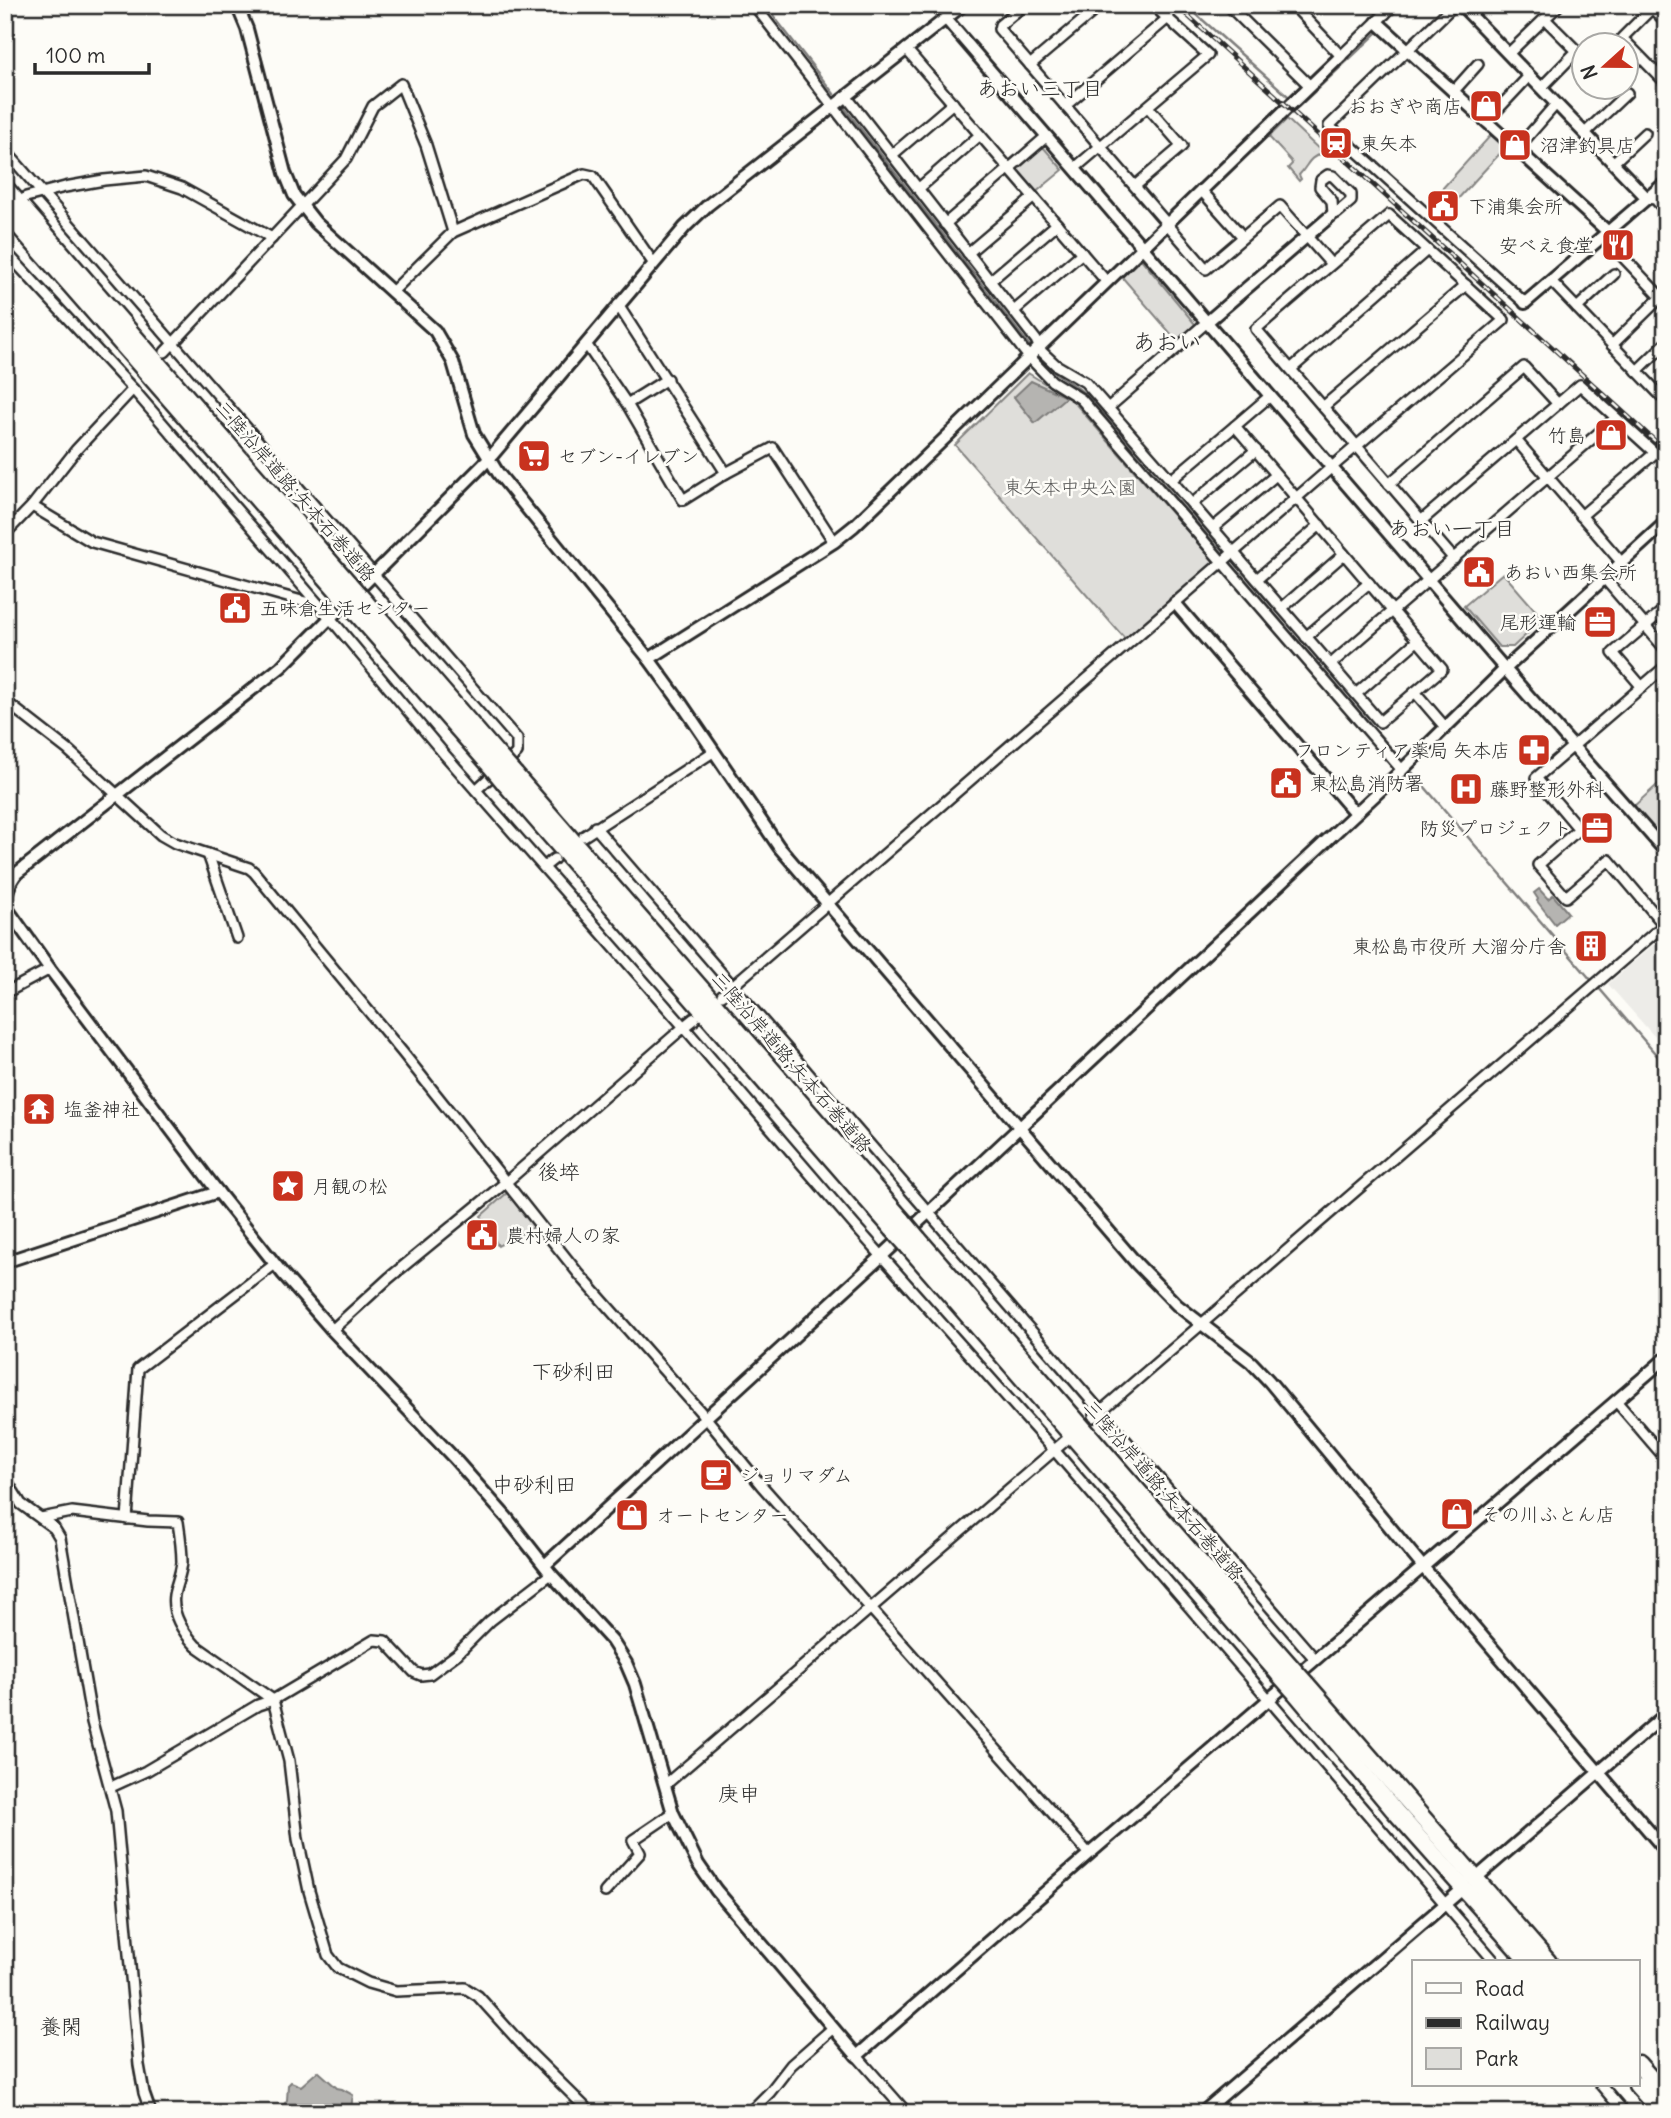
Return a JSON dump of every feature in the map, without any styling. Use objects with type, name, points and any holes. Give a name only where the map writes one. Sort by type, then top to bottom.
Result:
[{"type":"highway","name":"三陸沿岸道路;矢本石巻道路","points":[[5,188],[359,606],[1285,1671],[1547,1960]]},
{"type":"highway","name":"三陸沿岸道路;矢本石巻道路","points":[[5,210],[344,588]]},
{"type":"highway","name":"三陸沿岸道路;矢本石巻道路","points":[[1301,1688],[1394,1810],[1527,1960]]},
{"type":"highway","points":[[1640,2066],[1666,2096]]},
{"type":"highway","points":[[1638,2086],[1662,2113]]},
{"type":"street","points":[[237,5],[247,29],[285,173],[294,195],[316,223],[426,321],[448,352],[470,425],[489,459],[649,659],[779,847],[1156,1285],[1177,1305],[1251,1362],[1269,1381],[1423,1567],[1666,1851]]},
{"type":"street","points":[[754,5],[1028,356],[1052,381],[1081,400],[1402,770]]},
{"type":"street","points":[[906,2113],[716,1890],[698,1864],[673,1813],[642,1704],[626,1663],[612,1641],[453,1457],[332,1330],[275,1264],[50,969],[12,917],[5,901],[6,891],[17,873],[281,667],[331,619],[489,459],[653,264],[708,205],[963,5]]},
{"type":"street","points":[[1024,5],[1000,24],[999,29],[1206,269],[1280,205],[1331,264]]},
{"type":"street","points":[[1030,65],[1101,5]]},
{"type":"street","points":[[1075,168],[1208,55],[1153,5]]},
{"type":"street","points":[[1228,5],[1310,86]]},
{"type":"street","points":[[1293,5],[1341,56]]},
{"type":"street","points":[[1377,5],[1381,18],[1408,52],[1606,234],[1661,297],[1612,345]]},
{"type":"street","points":[[649,659],[834,542],[872,510],[1028,356],[1394,5]]},
{"type":"street","points":[[1454,5],[1329,125],[1525,303],[1666,182]]},
{"type":"street","points":[[1461,5],[1647,198],[1655,199],[1666,211]]},
{"type":"street","points":[[1508,54],[1559,5]]},
{"type":"street","points":[[1666,22],[1651,7],[1622,38],[1666,83]]},
{"type":"street","points":[[1065,106],[1168,18]]},
{"type":"street","points":[[946,19],[1505,669],[1666,852]]},
{"type":"street","points":[[1541,88],[1577,51],[1545,19]]},
{"type":"street","points":[[906,49],[1106,281]]},
{"type":"street","points":[[1453,92],[1478,64]]},
{"type":"street","points":[[1486,122],[1529,76]]},
{"type":"street","points":[[165,352],[346,159],[373,106],[401,84],[426,145],[453,232]]},
{"type":"street","points":[[846,96],[1039,346],[1056,365],[1085,382],[1380,722],[1443,668],[1235,426]]},
{"type":"street","points":[[1585,134],[1618,102]]},
{"type":"street","points":[[892,155],[953,103]]},
{"type":"street","points":[[1516,150],[1556,104]]},
{"type":"street","points":[[1135,186],[1182,146],[1148,107]]},
{"type":"street","points":[[1613,163],[1645,133]]},
{"type":"street","points":[[918,189],[980,135]]},
{"type":"street","points":[[945,224],[1047,136]]},
{"type":"street","points":[[5,150],[517,739],[517,753],[476,790]]},
{"type":"street","points":[[392,292],[453,232],[584,174],[593,176],[653,264]]},
{"type":"street","points":[[26,197],[104,180],[146,176],[182,188],[272,238]]},
{"type":"street","points":[[1201,190],[1243,237]]},
{"type":"street","points":[[968,253],[1034,197]]},
{"type":"street","points":[[1108,408],[1333,214]]},
{"type":"street","points":[[722,995],[1332,467],[1357,446],[1504,320],[1389,215],[1256,329],[1291,369],[1357,446],[1389,484],[1454,559]]},
{"type":"street","points":[[990,281],[1057,224]]},
{"type":"street","points":[[1291,369],[1427,250]]},
{"type":"street","points":[[5,251],[133,389],[445,755],[1270,1698],[1493,1960]]},
{"type":"street","points":[[1014,311],[1082,253]]},
{"type":"street","points":[[1577,308],[1614,274]]},
{"type":"street","points":[[1551,281],[1666,401]]},
{"type":"street","points":[[1323,407],[1466,285]]},
{"type":"street","points":[[618,305],[726,473]]},
{"type":"street","points":[[1637,371],[1666,343]]},
{"type":"street","points":[[586,344],[627,404],[683,500],[773,448],[834,542]]},
{"type":"street","points":[[1389,484],[1524,367],[1558,404]]},
{"type":"street","points":[[627,404],[667,379]]},
{"type":"street","points":[[1421,521],[1580,385],[1655,453],[1581,516]]},
{"type":"street","points":[[5,534],[32,506],[76,450],[133,389]]},
{"type":"street","points":[[1171,480],[1270,396]]},
{"type":"street","points":[[1331,664],[1616,418]]},
{"type":"street","points":[[1516,440],[1622,563]]},
{"type":"street","points":[[1192,504],[1255,450]]},
{"type":"street","points":[[1213,528],[1276,475]]},
{"type":"street","points":[[32,506],[92,542],[305,602],[317,603]]},
{"type":"street","points":[[111,1787],[146,1771],[374,1640],[385,1641],[414,1672],[421,1675],[430,1674],[457,1654],[706,1418],[1402,770],[1505,669],[1666,522]]},
{"type":"street","points":[[1257,579],[1320,525]]},
{"type":"street","points":[[1282,608],[1344,554]]},
{"type":"street","points":[[1605,579],[1666,650]]},
{"type":"street","points":[[1306,636],[1369,583]]},
{"type":"street","points":[[1175,603],[1355,813]]},
{"type":"street","points":[[1642,687],[1613,653],[1666,608]]},
{"type":"street","points":[[1356,694],[1418,640]]},
{"type":"street","points":[[1097,1414],[1665,924],[1609,860],[1566,897],[1538,864],[1579,829],[1536,778],[1666,666]]},
{"type":"street","points":[[1415,692],[1446,727]]},
{"type":"street","points":[[5,701],[68,750],[161,835],[175,843],[254,872],[578,1273],[706,1418],[761,1485],[1089,1853]]},
{"type":"street","points":[[584,836],[713,752]]},
{"type":"street","points":[[595,827],[734,986],[1097,1414],[1315,1659]]},
{"type":"street","points":[[208,854],[237,938]]},
{"type":"street","points":[[544,867],[554,859]]},
{"type":"street","points":[[5,993],[50,969]]},
{"type":"street","points":[[332,1330],[389,1278],[505,1183],[694,1019]]},
{"type":"street","points":[[5,1262],[218,1192]]},
{"type":"street","points":[[127,1518],[138,1369],[275,1264]]},
{"type":"street","points":[[857,2056],[1089,1853],[1666,1358]]},
{"type":"street","points":[[1616,1401],[1666,1459]]},
{"type":"street","points":[[665,1786],[1065,1441]]},
{"type":"street","points":[[5,1478],[21,1504],[54,1528],[60,1538],[92,1722],[111,1787],[118,1827],[139,2065],[151,2113]]},
{"type":"street","points":[[41,1518],[72,1513],[178,1522],[182,1560],[174,1598],[177,1615],[186,1635],[197,1646],[273,1700],[289,1761],[298,1839],[309,1891],[328,1955],[338,1968],[351,1975],[396,1991],[465,1988],[478,1996],[590,2113]]},
{"type":"street","points":[[1482,1873],[1666,1714]]},
{"type":"street","points":[[605,1892],[640,1853],[633,1840],[673,1813]]},
{"type":"street","points":[[1202,2113],[1458,1894]]},
{"type":"street","points":[[749,2113],[771,2092],[791,2065],[833,2028]]},
{"type":"street","points":[[1602,2086],[1625,2113]]},
{"type":"shaded area","points":[[1031,381],[1066,397],[1035,423],[1014,397]]},
{"type":"shaded area","points":[[1539,889],[1548,899],[1553,895],[1568,913],[1555,924],[1537,901],[1534,893]]},
{"type":"shaded area","points":[[1666,934],[1666,1025],[1654,1036],[1608,984]]},
{"type":"shaded area","points":[[318,2071],[337,2088],[353,2095],[351,2108],[357,2113],[280,2111],[287,2100],[288,2085],[291,2082],[301,2086]]},
{"type":"green space","points":[[1287,119],[1323,153],[1309,162],[1299,175],[1299,181],[1288,168],[1292,164],[1291,161],[1269,137]]},
{"type":"green space","points":[[1491,135],[1505,148],[1455,202],[1441,190]]},
{"type":"green space","points":[[1039,148],[1044,148],[1063,170],[1035,193],[1017,172],[1018,167]]},
{"type":"green space","points":[[1138,260],[1142,260],[1195,324],[1178,342],[1122,277]]},
{"type":"green space","name":"東矢本中央公園","points":[[1028,373],[1073,401],[1216,564],[1127,641],[955,445]]},
{"type":"green space","points":[[1503,573],[1543,619],[1513,647],[1499,647],[1464,606]]},
{"type":"green space","points":[[1666,777],[1666,834],[1660,839],[1634,806]]},
{"type":"green space","points":[[508,1192],[536,1226],[498,1246],[493,1236],[495,1234],[481,1216]]},
{"type":"waterway","points":[[765,5],[834,94]]},
{"type":"waterway","points":[[1186,5],[1289,97]]},
{"type":"waterway","points":[[1298,107],[1379,31]]},
{"type":"waterway","points":[[843,106],[1029,345]]},
{"type":"waterway","points":[[1038,356],[1049,368],[1087,396],[1223,553]]},
{"type":"waterway","points":[[1232,564],[1398,756]]},
{"type":"waterway","points":[[1411,771],[1592,981]]},
{"type":"waterway","points":[[1598,987],[1666,1066]]},
{"type":"railway","points":[[1176,5],[1666,451]]},
{"type":"place","name":"おおぎや商店","points":[[1486,106]]},
{"type":"place","name":"東矢本","points":[[1336,143]]},
{"type":"place","name":"沼津釣具店","points":[[1515,145]]},
{"type":"place","name":"下浦集会所","points":[[1443,206]]},
{"type":"place","name":"安べえ食堂","points":[[1618,245]]},
{"type":"place","name":"竹島","points":[[1611,435]]},
{"type":"place","name":"セブン-イレブン","points":[[534,456]]},
{"type":"place","name":"あおい西集会所","points":[[1479,572]]},
{"type":"place","name":"五味倉生活センター","points":[[235,608]]},
{"type":"place","name":"尾形運輸","points":[[1600,622]]},
{"type":"place","name":"フロンティア薬局 矢本店","points":[[1534,750]]},
{"type":"place","name":"東松島消防署","points":[[1286,783]]},
{"type":"place","name":"藤野整形外科","points":[[1466,789]]},
{"type":"place","name":"防災プロジェクト","points":[[1597,828]]},
{"type":"place","name":"東松島市役所 大溜分庁舎","points":[[1591,946]]},
{"type":"place","name":"塩釜神社","points":[[39,1109]]},
{"type":"place","name":"月観の松","points":[[288,1186]]},
{"type":"place","name":"農村婦人の家","points":[[482,1235]]},
{"type":"place","name":"ジョリマダム","points":[[716,1475]]},
{"type":"place","name":"その川ふとん店","points":[[1457,1514]]},
{"type":"place","name":"オートセンター","points":[[632,1515]]},
{"type":"district","name":"あおい三丁目","points":[[1040,88]]},
{"type":"district","name":"あおい","points":[[1167,341]]},
{"type":"district","name":"あおい一丁目","points":[[1452,528]]},
{"type":"district","name":"後埣","points":[[559,1171]]},
{"type":"district","name":"下砂利田","points":[[573,1371]]},
{"type":"district","name":"中砂利田","points":[[534,1484]]},
{"type":"district","name":"庚申","points":[[739,1793]]},
{"type":"district","name":"養閑","points":[[61,2026]]}]
